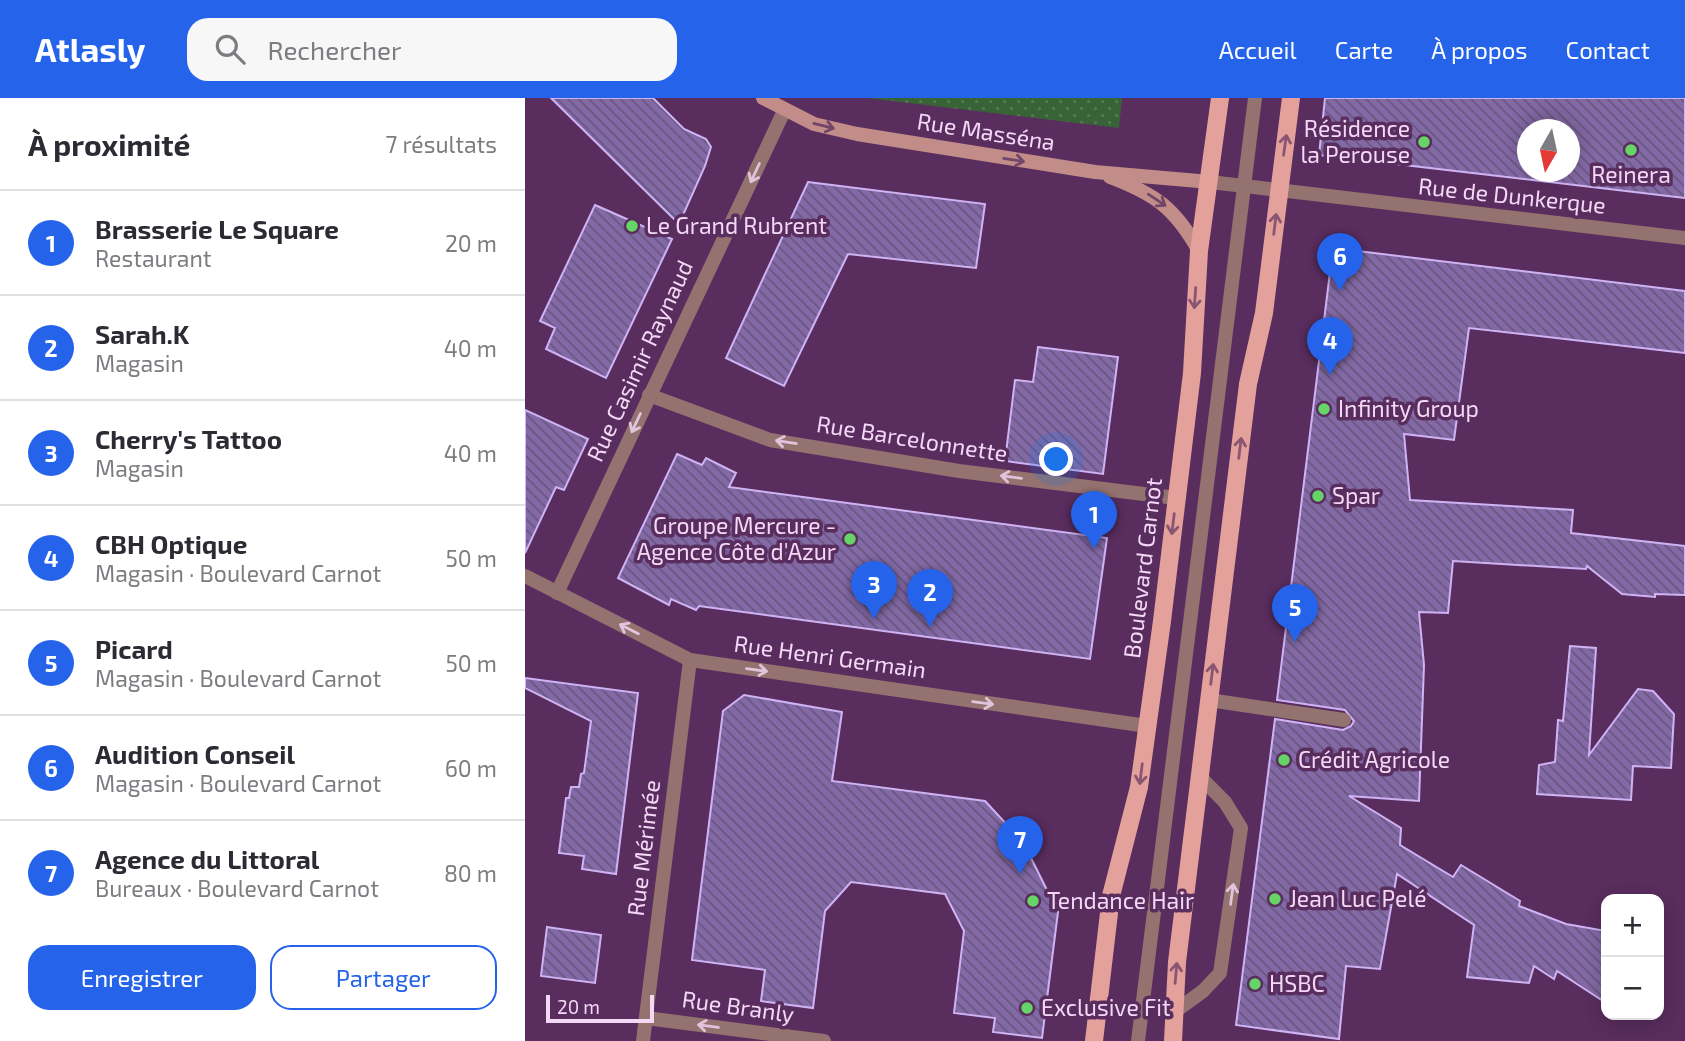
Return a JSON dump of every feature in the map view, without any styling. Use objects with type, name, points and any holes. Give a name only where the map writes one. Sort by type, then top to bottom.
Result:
[{"type":"main road","name":"Rue Masséna","points":[[762,98],[814,124],[857,134],[1095,172],[1210,182]]},
{"type":"main road","name":"Boulevard Carnot","points":[[1094,1041],[1111,896],[1133,817],[1147,726],[1192,373],[1199,251],[1220,98]]},
{"type":"main road","points":[[1173,1041],[1173,1013],[1248,384],[1264,313],[1291,98]]},
{"type":"main road","points":[[1095,172],[1135,186],[1174,212],[1199,251]]},
{"type":"street","points":[[1138,1041],[1255,98]]},
{"type":"street","name":"Rue Casimir Raynaud","points":[[558,593],[784,111]]},
{"type":"street","name":"Rue de Dunkerque","points":[[1210,182],[1685,238]]},
{"type":"street","name":"Rue Barcelonnette","points":[[649,395],[770,440],[959,471],[1176,498]]},
{"type":"street","name":"Rue Henri Germain","points":[[525,576],[690,660],[1147,726]]},
{"type":"street","name":"Rue Mérimée","points":[[643,1041],[690,660]]},
{"type":"street","points":[[1209,700],[1344,720]]},
{"type":"street","points":[[1173,1013],[1203,991],[1220,973],[1241,828],[1225,802],[1200,778]]},
{"type":"street","name":"Rue Branly","points":[[646,1018],[824,1041]]},
{"type":"green space","points":[[867,98],[1122,98],[1119,128]]},
{"type":"building","points":[[551,98],[653,98],[684,129],[706,139],[711,147],[705,166],[679,224]]},
{"type":"building","name":"Résidence la Perouse","points":[[1325,98],[1685,98],[1685,198],[1549,182],[1580,182],[1580,119],[1517,119],[1517,178],[1319,155]]},
{"type":"building","points":[[808,182],[985,204],[976,268],[848,254],[784,386],[726,358]]},
{"type":"building","points":[[595,205],[672,239],[606,378],[546,349],[555,328],[540,321]]},
{"type":"building","points":[[1333,248],[1685,291],[1685,353],[1469,328],[1454,440],[1404,434],[1410,500],[1573,510],[1571,533],[1685,546],[1685,595],[1655,594],[1655,597],[1622,594],[1587,566],[1586,569],[1453,561],[1448,613],[1419,612],[1424,665],[1419,801],[1349,796],[1401,828],[1400,845],[1453,877],[1461,865],[1520,901],[1519,906],[1566,924],[1601,930],[1601,1000],[1557,971],[1554,979],[1534,966],[1529,983],[1467,977],[1474,925],[1397,874],[1380,969],[1346,966],[1339,1039],[1236,1025],[1275,719],[1343,730],[1354,721],[1345,710],[1277,700]]},
{"type":"building","points":[[1038,347],[1118,357],[1103,474],[1005,461],[1015,380],[1033,382]]},
{"type":"building","points":[[525,410],[588,439],[564,490],[556,487],[525,553]]},
{"type":"building","points":[[677,454],[702,465],[706,458],[736,473],[729,487],[1107,538],[1090,659],[699,606],[696,610],[671,599],[669,605],[618,578]]},
{"type":"building","points":[[1570,646],[1596,648],[1589,755],[1638,689],[1653,691],[1674,714],[1671,768],[1633,766],[1631,800],[1537,794],[1539,765],[1555,762],[1558,720],[1563,721]]},
{"type":"building","points":[[525,678],[638,693],[616,874],[582,869],[584,856],[559,853],[566,798],[569,798],[571,787],[579,787],[581,774],[584,773],[591,721],[525,688]]},
{"type":"building","points":[[744,695],[842,712],[832,781],[985,801],[1023,842],[1058,912],[1042,1038],[993,1032],[995,1018],[954,1013],[964,931],[945,894],[851,882],[825,911],[813,1008],[761,1001],[765,970],[692,960],[723,711]]},
{"type":"building","points":[[547,927],[601,935],[595,983],[541,976]]},
{"type":"place","name":"Résidence la Perouse","points":[[1424,142]]},
{"type":"place","name":"Reinera","points":[[1631,150]]},
{"type":"place","name":"Le Grand Rubrent","points":[[632,226]]},
{"type":"place","name":"Audition Conseil","points":[[1340,291]]},
{"type":"place","name":"CBH Optique","points":[[1330,375]]},
{"type":"place","name":"Infinity Group","points":[[1324,409]]},
{"type":"place","name":"Spar","points":[[1318,496]]},
{"type":"place","name":"Groupe Mercure - Agence Côte d'Azur","points":[[850,539]]},
{"type":"place","name":"Brasserie Le Square","points":[[1094,549]]},
{"type":"place","name":"Cherry's Tattoo","points":[[874,619]]},
{"type":"place","name":"Sarah.K","points":[[930,627]]},
{"type":"place","name":"Picard","points":[[1295,642]]},
{"type":"place","name":"Crédit Agricole","points":[[1284,760]]},
{"type":"place","name":"Agence du Littoral","points":[[1020,874]]},
{"type":"place","name":"Jean Luc Pelé","points":[[1275,899]]},
{"type":"place","name":"Tendance Hair","points":[[1033,901]]},
{"type":"place","name":"HSBC","points":[[1255,984]]},
{"type":"place","name":"Exclusive Fit","points":[[1027,1008]]}]
